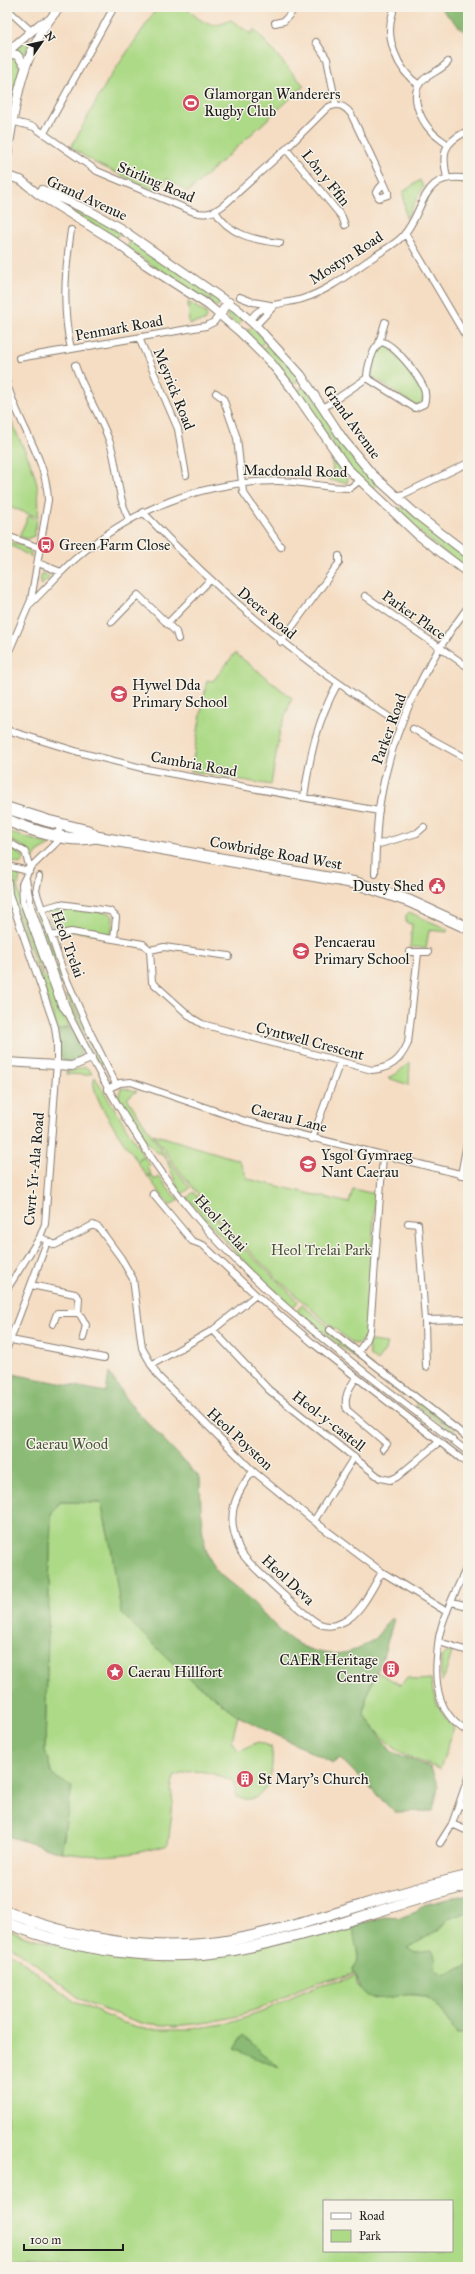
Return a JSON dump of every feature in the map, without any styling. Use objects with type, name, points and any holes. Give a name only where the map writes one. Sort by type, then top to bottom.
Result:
[{"type":"highway","name":"Cowbridge Road West","points":[[7,808],[59,830]]},
{"type":"highway","name":"Cowbridge Road West","points":[[8,822],[59,830],[88,831],[96,836],[356,883],[392,894],[468,928]]},
{"type":"main road","points":[[7,1912],[30,1922],[98,1938],[122,1942],[186,1944],[230,1940],[273,1931],[410,1891],[468,1876]]},
{"type":"main road","points":[[7,1923],[59,1940],[92,1947],[130,1953],[188,1954],[233,1950],[276,1940],[468,1886]]},
{"type":"street","points":[[7,157],[11,121],[25,65],[35,41],[47,21],[60,7]]},
{"type":"street","points":[[44,133],[114,7]]},
{"type":"street","points":[[275,24],[284,21],[296,7]]},
{"type":"street","points":[[7,10],[31,31]]},
{"type":"street","points":[[392,12],[390,27],[394,50],[405,74],[419,85]]},
{"type":"street","points":[[7,52],[31,31],[47,21]]},
{"type":"street","points":[[316,42],[327,59],[336,104]]},
{"type":"street","points":[[7,52],[17,55],[25,65]]},
{"type":"street","points":[[448,62],[438,72],[425,78],[419,85],[416,98],[419,109],[431,131],[448,145]]},
{"type":"street","points":[[8,97],[18,92]]},
{"type":"street","points":[[280,242],[261,240],[233,231],[221,222],[215,211],[286,150],[327,108],[336,104],[343,106],[351,114],[384,183]]},
{"type":"street","points":[[7,112],[11,121]]},
{"type":"street","name":"Stirling Road","points":[[11,121],[31,126],[44,133],[96,171],[194,212],[205,214],[215,211]]},
{"type":"street","points":[[447,178],[443,156],[448,145],[468,131]]},
{"type":"street","name":"Lôn y Ffin","points":[[286,150],[342,217],[345,225]]},
{"type":"street","name":"Grand Avenue","points":[[7,176],[21,180],[33,188],[90,211],[128,233],[229,302],[250,321],[305,381],[352,451],[395,496],[468,554]]},
{"type":"street","points":[[468,179],[447,178],[435,184],[425,194],[405,234],[468,340]]},
{"type":"street","name":"Grand Avenue","points":[[33,188],[38,194],[119,245],[219,315],[240,332],[267,359],[293,390],[335,454],[359,481],[418,535],[468,573]]},
{"type":"street","points":[[71,230],[65,275],[64,304],[71,350]]},
{"type":"street","name":"Grand Avenue","points":[[119,245],[128,233]]},
{"type":"street","name":"Mostyn Road","points":[[250,321],[260,311],[302,299],[321,291],[405,234]]},
{"type":"street","name":"Mostyn Road","points":[[240,298],[275,306]]},
{"type":"street","points":[[219,315],[229,302]]},
{"type":"street","name":"Penmark Road","points":[[19,358],[206,326],[214,322],[219,315]]},
{"type":"street","points":[[240,332],[250,321]]},
{"type":"street","points":[[367,378],[368,367],[379,343],[385,322]]},
{"type":"street","name":"Meyrick Road","points":[[139,338],[178,429],[186,475]]},
{"type":"street","points":[[367,378],[415,408],[424,404],[426,395],[423,385],[392,346],[382,342],[379,343]]},
{"type":"street","points":[[75,365],[109,440],[117,471],[120,500],[129,519]]},
{"type":"street","points":[[323,408],[367,378]]},
{"type":"street","name":"Grand Avenue","points":[[293,390],[305,381]]},
{"type":"street","points":[[7,382],[47,488],[48,500],[38,563],[29,605],[7,656]]},
{"type":"street","points":[[216,394],[223,398],[237,438],[243,492],[281,547]]},
{"type":"street","points":[[379,500],[395,496],[468,463]]},
{"type":"street","name":"Macdonald Road","points":[[29,605],[61,572],[87,549],[129,519],[189,494],[242,483],[290,481],[350,488],[359,481]]},
{"type":"street","name":"Deere Road","points":[[143,512],[210,580],[281,642],[338,683],[389,716]]},
{"type":"street","points":[[7,536],[40,548]]},
{"type":"street","points":[[281,642],[339,563],[339,556]]},
{"type":"street","points":[[38,563],[61,572]]},
{"type":"street","points":[[168,624],[210,580]]},
{"type":"street","points":[[112,622],[138,595],[176,632],[178,639]]},
{"type":"street","name":"Parker Place","points":[[365,596],[439,649],[468,667]]},
{"type":"street","name":"Parker Road","points":[[375,874],[379,812],[386,774],[398,734],[424,675],[439,649],[468,607]]},
{"type":"street","points":[[304,797],[315,735],[326,706],[338,683]]},
{"type":"street","points":[[413,729],[468,759]]},
{"type":"street","name":"Cambria Road","points":[[7,730],[82,753],[146,769],[379,812]]},
{"type":"street","points":[[8,822],[24,814]]},
{"type":"street","points":[[376,845],[417,833],[424,827]]},
{"type":"street","name":"Heol Trelai","points":[[59,830],[57,842],[29,870],[26,879],[22,884],[25,910],[61,1005],[69,1015],[107,1089],[148,1154],[197,1218],[239,1264],[291,1313],[468,1452]]},
{"type":"street","points":[[7,841],[25,852],[29,870],[7,866]]},
{"type":"street","name":"Heol Trelai","points":[[38,876],[36,889],[73,996],[116,1084]]},
{"type":"street","points":[[8,882],[9,894],[55,1027],[56,1066]]},
{"type":"street","points":[[42,909],[60,904],[113,912],[117,921],[114,939]]},
{"type":"street","points":[[51,936],[68,932],[143,944],[150,950],[164,946],[229,956]]},
{"type":"street","name":"Cyntwell Crescent","points":[[150,950],[152,982],[192,1018],[202,1024],[372,1070],[385,1069],[402,1057],[408,1043],[418,953]]},
{"type":"street","points":[[409,952],[428,952]]},
{"type":"street","points":[[7,1062],[72,1066],[91,1058]]},
{"type":"street","points":[[312,1139],[340,1062]]},
{"type":"street","name":"Cwrt-Yr-Ala Road","points":[[7,1289],[40,1237],[46,1224],[56,1066]]},
{"type":"street","name":"Caerau Lane","points":[[107,1089],[116,1084],[131,1082],[233,1118],[312,1139],[465,1175]]},
{"type":"street","points":[[465,1175],[468,1138]]},
{"type":"street","points":[[358,1352],[367,1340],[370,1330],[383,1156]]},
{"type":"street","name":"Heol Trelai","points":[[153,1194],[192,1240],[203,1245],[256,1295],[356,1378],[468,1464]]},
{"type":"street","points":[[408,1223],[418,1224],[425,1320],[426,1367]]},
{"type":"street","name":"Heol Poyston","points":[[47,1242],[55,1245],[63,1243],[93,1225],[104,1233],[133,1279],[142,1348],[150,1365],[158,1376],[186,1406],[253,1471],[314,1521],[382,1572],[447,1612]]},
{"type":"street","points":[[40,1237],[47,1242]]},
{"type":"street","name":"Cwrt-Yr-Ala Road","points":[[7,1348],[47,1242]]},
{"type":"street","points":[[31,1285],[78,1296],[78,1314]]},
{"type":"street","points":[[150,1365],[213,1330],[256,1295]]},
{"type":"street","points":[[53,1324],[58,1313],[78,1314],[82,1316],[86,1325],[83,1338]]},
{"type":"street","points":[[425,1320],[468,1319]]},
{"type":"street","name":"Heol-y-castell","points":[[213,1330],[269,1390],[380,1478],[390,1480],[397,1477],[439,1442]]},
{"type":"street","points":[[330,1330],[468,1438]]},
{"type":"street","points":[[11,1340],[91,1358],[104,1358]]},
{"type":"street","points":[[356,1378],[346,1396],[345,1404],[347,1410],[387,1444],[383,1449]]},
{"type":"street","points":[[405,1404],[412,1394]]},
{"type":"street","points":[[314,1521],[354,1457]]},
{"type":"street","name":"Heol Deva","points":[[253,1471],[244,1482],[234,1505],[234,1531],[237,1542],[242,1554],[312,1619],[327,1626],[335,1625],[350,1619],[382,1572]]},
{"type":"street","points":[[468,1564],[441,1628],[435,1677],[437,1692],[447,1714],[453,1721],[468,1732]]},
{"type":"street","points":[[452,1602],[468,1606]]},
{"type":"street","points":[[439,1642],[468,1651]]},
{"type":"street","points":[[440,1843],[452,1824],[468,1778]]},
{"type":"street","points":[[459,1804],[468,1808]]},
{"type":"street","points":[[452,1824],[468,1831]]},
{"type":"green space","name":"Glamorgan Wanderers Rugby Club","points":[[158,7],[185,7],[206,23],[217,25],[231,20],[251,34],[254,29],[304,86],[188,192],[167,179],[158,192],[95,163],[71,147],[108,80]]},
{"type":"green space","points":[[439,7],[468,7],[468,35],[441,9]]},
{"type":"green space","points":[[29,38],[26,55],[15,50]]},
{"type":"green space","points":[[7,57],[14,57],[19,65],[20,73],[14,90],[7,94]]},
{"type":"green space","points":[[420,180],[423,187],[406,219],[403,192]]},
{"type":"green space","points":[[73,208],[94,217],[119,231],[119,235],[115,238],[71,211]]},
{"type":"green space","points":[[130,241],[212,293],[206,302],[127,248]]},
{"type":"green space","points":[[213,294],[221,301],[218,307],[208,303]]},
{"type":"green space","points":[[188,302],[206,313],[207,317],[205,321],[189,324]]},
{"type":"green space","points":[[232,310],[241,317],[242,321],[237,325],[227,316],[227,312]]},
{"type":"green space","points":[[252,328],[267,340],[259,347],[247,333],[248,329]]},
{"type":"green space","points":[[269,343],[299,377],[296,383],[293,383],[261,350]]},
{"type":"green space","points":[[382,345],[389,347],[421,386],[423,393],[422,403],[417,405],[413,404],[371,376],[373,359],[377,350]]},
{"type":"green space","points":[[306,387],[378,483],[371,491],[349,468],[298,393],[300,388]]},
{"type":"green space","points":[[7,410],[34,473],[39,501],[38,517],[7,506]]},
{"type":"green space","points":[[331,458],[348,478],[347,483],[329,480],[328,477],[332,472]]},
{"type":"green space","points":[[392,508],[406,508],[468,557],[468,570],[437,547]]},
{"type":"green space","points":[[29,515],[37,520],[34,536],[27,539],[19,536]]},
{"type":"green space","points":[[12,542],[28,548],[31,553],[31,557],[10,545]]},
{"type":"green space","points":[[42,573],[50,577],[41,585],[40,584]]},
{"type":"green space","points":[[235,653],[292,698],[280,730],[271,785],[191,771],[207,680],[213,681]]},
{"type":"green space","points":[[8,832],[50,845],[37,853],[32,861],[27,849],[9,839]]},
{"type":"green space","points":[[7,847],[23,856],[21,864],[7,861]]},
{"type":"green space","points":[[9,871],[17,873],[20,877],[18,886],[11,892],[11,888],[15,884],[15,879],[10,877]]},
{"type":"green space","points":[[18,888],[22,905],[38,951],[36,952],[40,964],[36,966],[11,894]]},
{"type":"green space","points":[[34,898],[56,959],[52,961],[31,900]]},
{"type":"green space","points":[[56,906],[109,913],[113,916],[112,933],[94,933],[54,928],[47,910]]},
{"type":"green space","points":[[409,912],[447,929],[447,932],[429,930],[426,948],[410,947],[412,924],[406,923],[406,915]]},
{"type":"green space","points":[[59,966],[67,987],[63,989],[55,968]]},
{"type":"green space","points":[[40,967],[44,978],[47,977],[69,1027],[58,1030],[37,968]]},
{"type":"green space","points":[[69,994],[102,1063],[99,1065],[66,995]]},
{"type":"green space","points":[[69,1027],[78,1040],[81,1054],[75,1062],[65,1062],[59,1054],[58,1030]]},
{"type":"green space","points":[[410,1062],[409,1085],[388,1078],[396,1074]]},
{"type":"green space","points":[[86,1067],[92,1073],[86,1075],[66,1074],[66,1072]]},
{"type":"green space","points":[[95,1077],[144,1156],[137,1161],[109,1119],[96,1094],[94,1084]]},
{"type":"green space","points":[[121,1088],[137,1091],[127,1098],[167,1158],[165,1159],[160,1152],[158,1153],[146,1141],[126,1113],[118,1098]]},
{"type":"green space","name":"Heol Trelai Park","points":[[153,1134],[239,1160],[248,1179],[349,1203],[353,1189],[375,1194],[368,1327],[366,1336],[362,1341],[354,1344],[297,1297],[271,1272],[220,1220],[174,1164]]},
{"type":"green space","points":[[144,1157],[150,1165],[147,1168],[151,1174],[147,1176],[137,1162]]},
{"type":"green space","points":[[168,1159],[190,1188],[181,1195],[167,1161]]},
{"type":"green space","points":[[152,1175],[155,1180],[159,1177],[173,1195],[179,1199],[170,1206],[148,1177]]},
{"type":"green space","points":[[193,1192],[234,1239],[298,1301],[292,1310],[285,1300],[240,1257],[188,1199],[186,1199]]},
{"type":"green space","points":[[302,1305],[329,1327],[327,1331],[373,1367],[371,1370],[299,1313],[295,1313]]},
{"type":"green space","points":[[371,1341],[387,1343],[385,1350],[377,1361],[370,1356],[368,1345]]},
{"type":"green space","name":"Caerau Wood","points":[[7,1373],[106,1392],[109,1373],[131,1405],[200,1478],[201,1517],[205,1547],[214,1568],[251,1601],[280,1631],[293,1641],[314,1651],[335,1654],[345,1653],[365,1645],[379,1634],[390,1619],[394,1619],[383,1657],[367,1694],[364,1714],[391,1751],[431,1768],[438,1787],[433,1811],[394,1812],[340,1758],[333,1763],[238,1716],[184,1674],[121,1613],[111,1547],[101,1503],[60,1502],[51,1514],[45,1750],[52,1775],[72,1787],[61,1852],[7,1836]]},
{"type":"green space","points":[[385,1376],[405,1392],[405,1394],[402,1395],[382,1379]]},
{"type":"green space","points":[[417,1401],[455,1430],[453,1433],[415,1404]]},
{"type":"green space","points":[[60,1502],[101,1503],[111,1547],[184,1674],[238,1716],[232,1740],[238,1751],[258,1742],[271,1747],[272,1762],[269,1779],[262,1793],[256,1797],[244,1799],[237,1796],[233,1781],[211,1773],[197,1771],[174,1777],[171,1790],[173,1803],[168,1845],[155,1849],[128,1854],[101,1856],[61,1852],[65,1834],[45,1750],[51,1514]]},
{"type":"green space","points":[[446,1652],[452,1652],[445,1675],[441,1682],[441,1657]]},
{"type":"green space","points":[[377,1672],[401,1685],[407,1677],[415,1680],[431,1679],[435,1699],[445,1717],[454,1728],[440,1769],[405,1755],[381,1735],[364,1714],[367,1694]]},
{"type":"green space","points":[[468,1894],[468,1912],[448,1919],[438,1930],[408,1948],[416,1953],[431,1951],[436,1959],[435,1968],[443,1975],[468,1965],[468,2033],[457,2034],[435,2003],[426,1997],[405,1995],[376,1998],[368,1996],[361,1990],[353,1971],[358,1956],[354,1937],[354,1926],[384,1917],[399,1918],[416,1912],[423,1905]]},
{"type":"green space","points":[[468,1912],[468,1965],[443,1975],[408,1948],[438,1930],[448,1919]]},
{"type":"green space","points":[[353,1923],[358,1958],[353,1970],[355,1974],[319,1982],[299,1989],[258,2010],[238,2016],[210,2022],[175,2026],[141,2023],[86,2003],[7,1943],[7,1929],[28,1937],[83,1951],[117,1957],[170,1960]]},
{"type":"green space","points":[[7,1950],[75,2002],[121,2022],[144,2029],[191,2029],[230,2023],[262,2012],[319,1985],[356,1976],[357,1985],[374,1999],[409,1995],[428,1998],[441,2009],[457,2034],[468,2033],[468,2267],[7,2267]]},
{"type":"green space","points":[[243,2035],[279,2068],[234,2049]]},
{"type":"place","name":"Glamorgan Wanderers Rugby Club","points":[[191,103]]},
{"type":"place","name":"Green Farm Close","points":[[46,545]]},
{"type":"place","name":"Hywel Dda Primary School","points":[[119,694]]},
{"type":"place","name":"Dusty Shed","points":[[437,886]]},
{"type":"place","name":"Pencaerau Primary School","points":[[301,951]]},
{"type":"place","name":"Ysgol Gymraeg Nant Caerau","points":[[308,1164]]},
{"type":"place","name":"CAER Heritage Centre","points":[[391,1669]]},
{"type":"place","name":"Caerau Hillfort","points":[[115,1672]]},
{"type":"place","name":"St Mary's Church","points":[[245,1779]]}]
